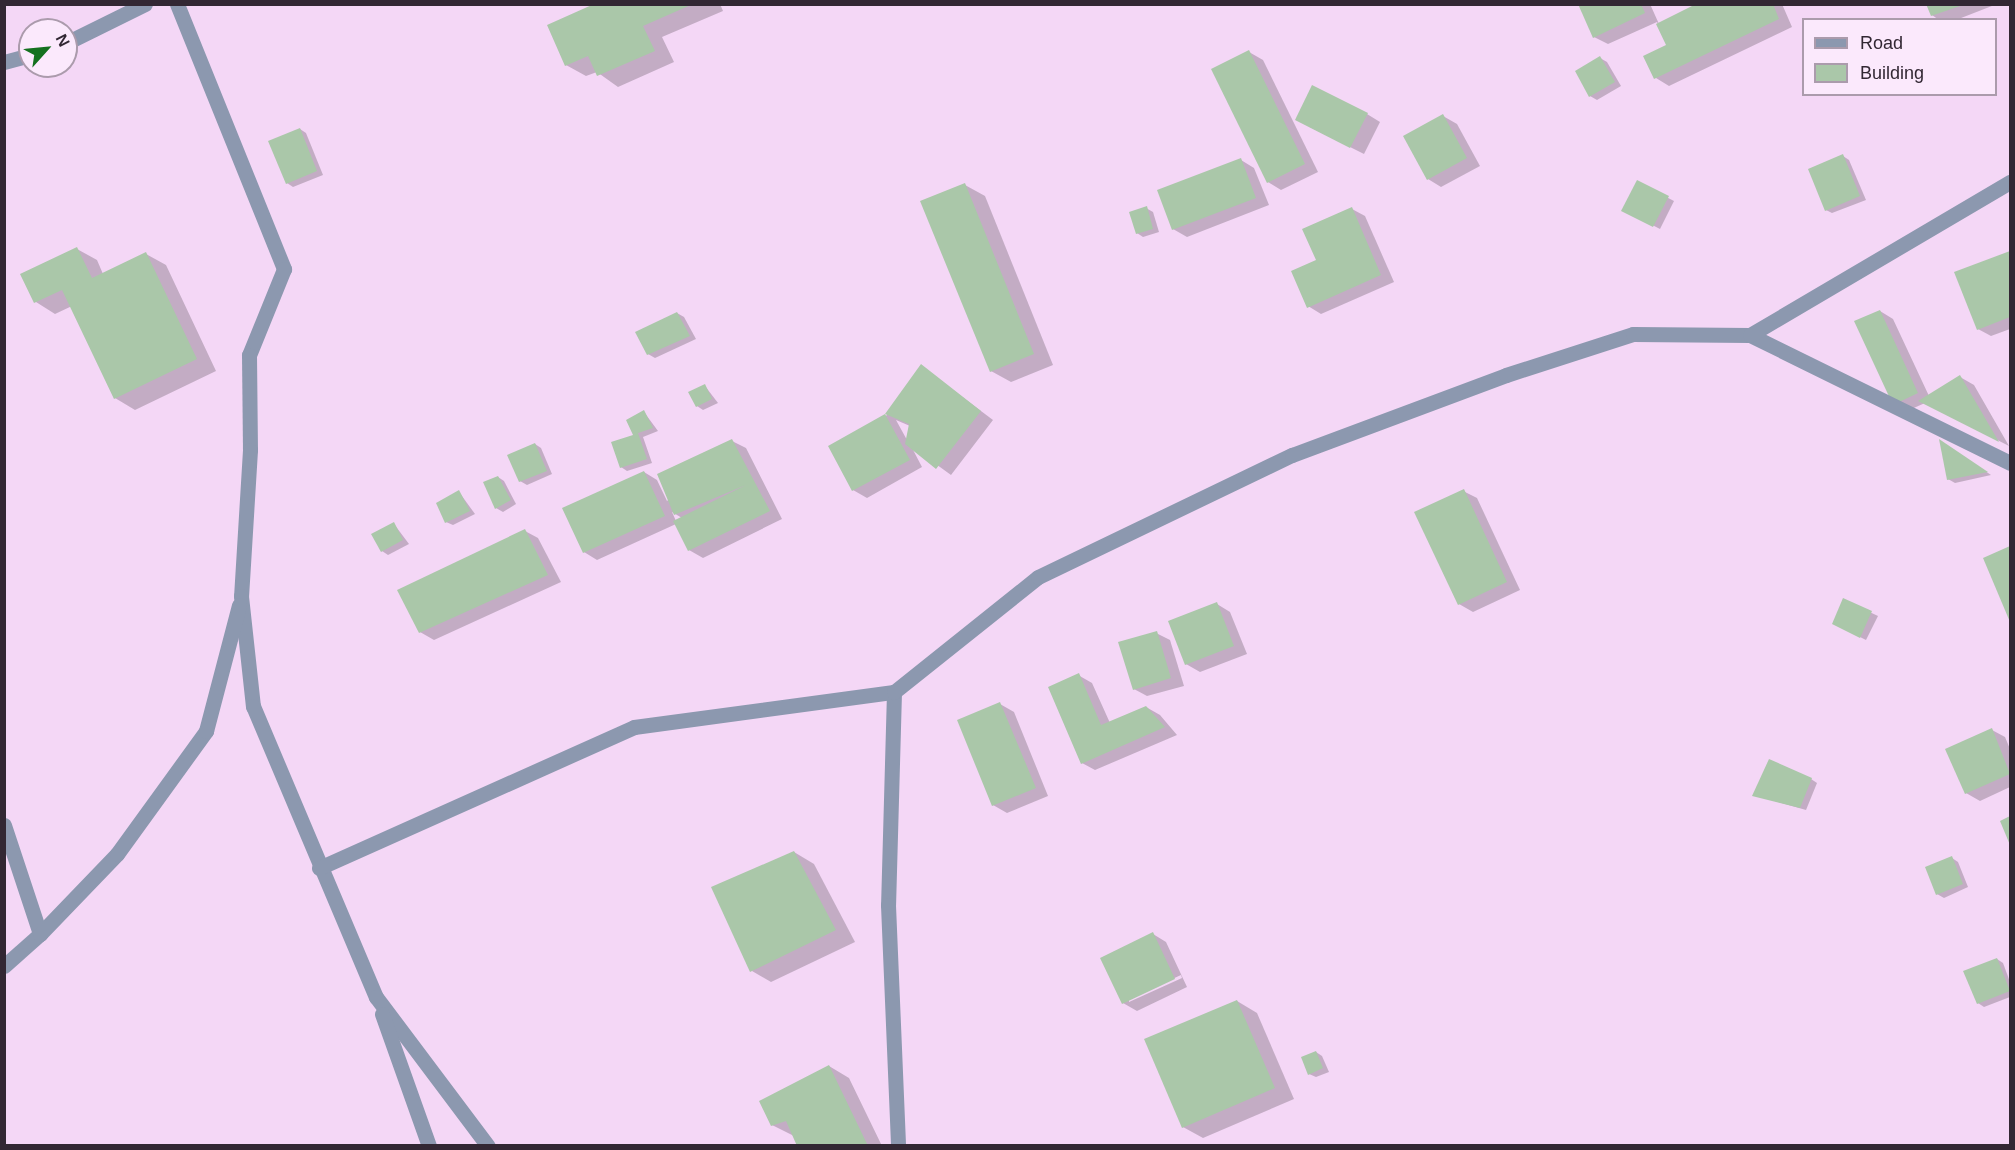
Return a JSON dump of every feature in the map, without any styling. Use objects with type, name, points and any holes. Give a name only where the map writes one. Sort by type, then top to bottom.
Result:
[{"type":"street","points":[[78,37],[145,4]]},
{"type":"street","points":[[177,4],[284,269],[249,355],[250,450],[241,596],[253,706],[319,868],[376,997],[429,1146]]},
{"type":"street","points":[[1750,335],[2010,182]]},
{"type":"street","points":[[319,868],[634,727],[894,692],[1038,577],[1292,455],[1506,375],[1633,334],[1750,335],[2010,463]]},
{"type":"street","points":[[4,966],[40,934],[117,854],[206,731],[241,596]]},
{"type":"street","points":[[894,692],[888,905],[898,1146]]},
{"type":"street","points":[[4,825],[40,934]]},
{"type":"street","points":[[376,997],[488,1146]]},
{"type":"building","points":[[594,4],[693,4],[643,26],[655,51],[597,76],[588,56],[565,66],[547,25]]},
{"type":"building","points":[[1578,4],[1641,4],[1645,13],[1593,38]]},
{"type":"building","points":[[1696,4],[1773,4],[1779,19],[1654,79],[1643,56],[1666,45],[1656,24]]},
{"type":"building","points":[[1926,4],[1963,4],[1963,5],[1931,16]]},
{"type":"building","points":[[1249,50],[1305,164],[1267,183],[1211,69]]},
{"type":"building","points":[[1600,56],[1615,82],[1589,97],[1575,71]]},
{"type":"building","points":[[1312,85],[1368,113],[1350,148],[1295,120]]},
{"type":"building","points":[[1443,114],[1467,158],[1427,180],[1403,136]]},
{"type":"building","points":[[300,128],[317,171],[286,184],[268,141]]},
{"type":"building","points":[[1843,154],[1860,196],[1825,211],[1808,169]]},
{"type":"building","points":[[1241,158],[1256,198],[1172,230],[1157,190]]},
{"type":"building","points":[[1637,180],[1669,196],[1653,227],[1621,211]]},
{"type":"building","points":[[965,183],[1034,354],[990,372],[920,201]]},
{"type":"building","points":[[1147,206],[1153,229],[1136,234],[1129,212]]},
{"type":"building","points":[[1352,207],[1381,275],[1307,308],[1291,271],[1316,260],[1302,229]]},
{"type":"building","points":[[77,247],[92,278],[146,252],[197,359],[114,399],[62,290],[34,303],[20,274]]},
{"type":"building","points":[[2010,251],[2010,317],[1977,330],[1954,272]]},
{"type":"building","points":[[1880,310],[1918,393],[1893,405],[1854,321]]},
{"type":"building","points":[[677,312],[690,336],[647,355],[635,332]]},
{"type":"building","points":[[921,364],[981,411],[936,469],[905,444],[909,424],[885,414]]},
{"type":"building","points":[[1960,375],[1999,442],[1918,401]]},
{"type":"building","points":[[705,384],[712,399],[696,407],[688,392]]},
{"type":"building","points":[[644,410],[653,428],[638,433],[647,459],[620,468],[611,442],[633,435],[626,420]]},
{"type":"building","points":[[885,414],[910,460],[852,491],[828,446]]},
{"type":"building","points":[[732,439],[770,511],[688,551],[673,521],[746,485],[674,515],[657,474]]},
{"type":"building","points":[[1939,439],[1988,472],[1947,480]]},
{"type":"building","points":[[535,443],[547,471],[519,482],[507,455]]},
{"type":"building","points":[[644,471],[665,516],[583,553],[562,508]]},
{"type":"building","points":[[498,476],[511,500],[495,509],[483,482]]},
{"type":"building","points":[[1464,489],[1507,582],[1458,605],[1414,512]]},
{"type":"building","points":[[459,490],[470,511],[445,523],[436,503]]},
{"type":"building","points":[[394,522],[403,540],[381,552],[371,534]]},
{"type":"building","points":[[525,529],[548,575],[419,633],[397,590]]},
{"type":"building","points":[[2010,546],[2010,622],[1983,558]]},
{"type":"building","points":[[1843,598],[1872,611],[1860,638],[1832,624]]},
{"type":"building","points":[[1217,602],[1234,646],[1185,665],[1168,621]]},
{"type":"building","points":[[1157,631],[1171,678],[1133,690],[1118,642]]},
{"type":"building","points":[[1079,673],[1101,725],[1146,706],[1165,727],[1081,764],[1048,687]]},
{"type":"building","points":[[1000,702],[1036,788],[992,806],[957,720]]},
{"type":"building","points":[[1992,728],[2010,774],[1965,794],[1945,749]]},
{"type":"building","points":[[1769,759],[1812,778],[1800,808],[1752,796]]},
{"type":"building","points":[[2010,816],[2010,845],[2000,821]]},
{"type":"building","points":[[794,851],[836,930],[750,972],[711,887]]},
{"type":"building","points":[[1952,856],[1963,884],[1936,895],[1925,867]]},
{"type":"building","points":[[1153,932],[1175,979],[1122,1004],[1100,958]]},
{"type":"building","points":[[1997,958],[2010,991],[1977,1004],[1963,971]]},
{"type":"building","points":[[1237,1000],[1275,1088],[1182,1128],[1144,1039]]},
{"type":"building","points":[[1316,1051],[1323,1068],[1308,1075],[1301,1057]]},
{"type":"building","points":[[829,1065],[868,1146],[797,1146],[786,1121],[771,1126],[759,1101]]}]
